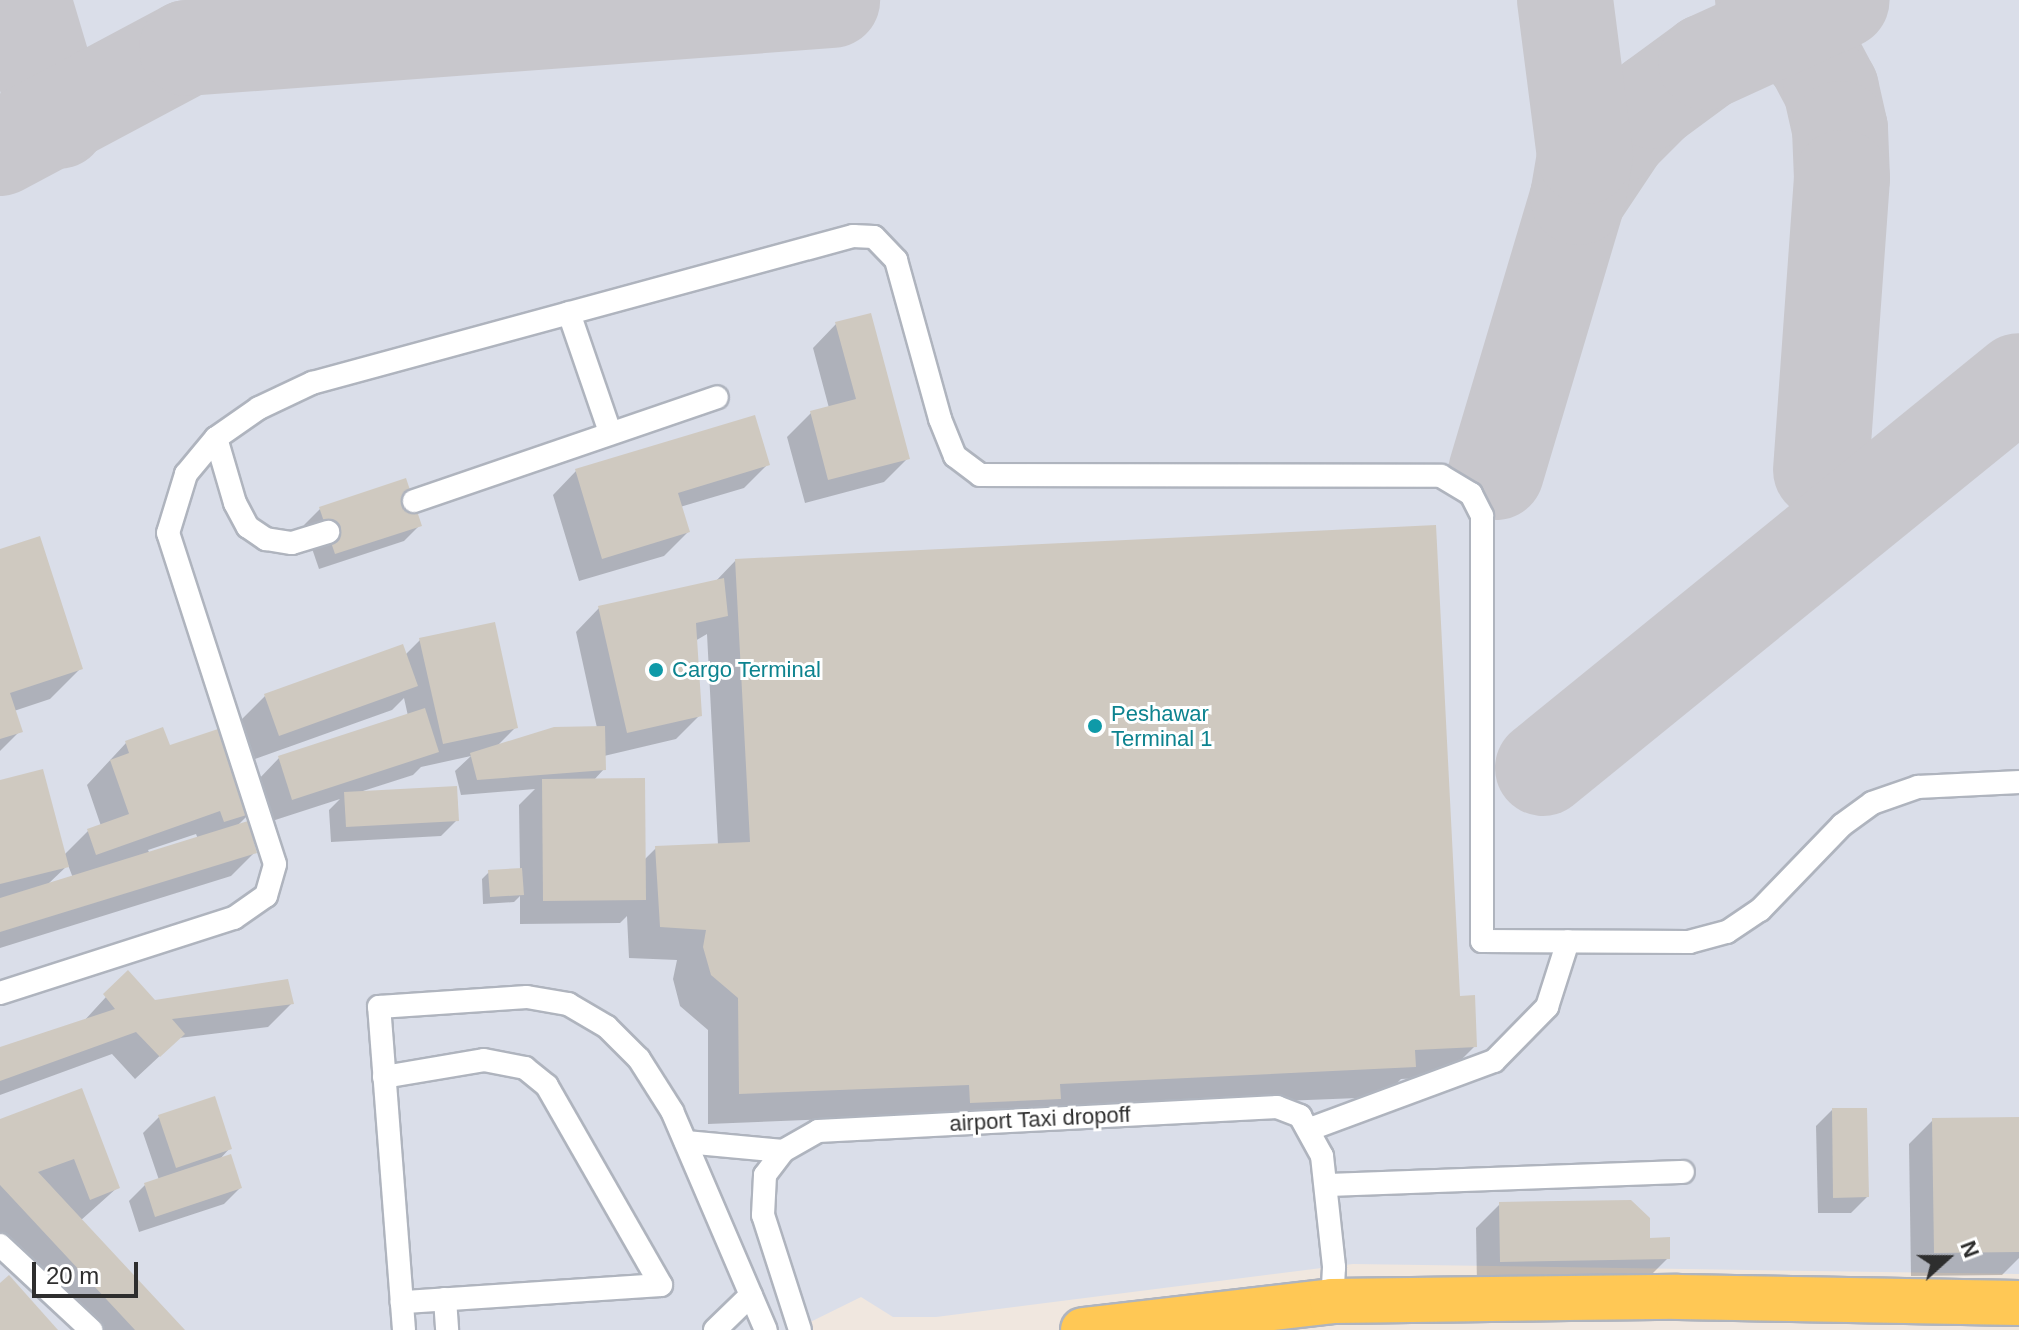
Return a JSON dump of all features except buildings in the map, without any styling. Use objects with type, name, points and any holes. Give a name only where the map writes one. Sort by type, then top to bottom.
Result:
[{"type":"main road","points":[[1083,1330],[1332,1301],[1678,1297],[2019,1303]]},
{"type":"lane","points":[[0,993],[234,918],[266,896],[275,864],[168,533],[186,474],[216,438],[259,408],[312,383],[853,236],[874,237],[896,260],[940,419],[955,456],[980,475],[1441,476],[1471,494],[1482,516],[1482,941],[1689,942],[1727,932],[1760,910],[1842,825],[1872,803],[1918,787],[2019,782]]},
{"type":"lane","points":[[569,313],[610,432]]},
{"type":"lane","points":[[414,501],[717,397]]},
{"type":"lane","points":[[216,438],[235,503],[248,527],[266,539],[292,543],[328,532]]},
{"type":"lane","points":[[1332,1301],[1326,1185],[1310,1129],[1494,1061],[1547,1007],[1568,941]]},
{"type":"lane","points":[[404,1330],[379,1007],[527,997],[568,1004],[607,1027],[639,1059],[686,1142],[766,1330]]},
{"type":"lane","points":[[384,1077],[484,1060],[525,1068],[547,1086],[661,1285],[402,1302]]},
{"type":"lane","name":"airport Taxi dropoff","points":[[783,1151],[818,1131],[1277,1107],[1300,1116],[1310,1129]]},
{"type":"lane","points":[[686,1142],[783,1151]]},
{"type":"lane","points":[[783,1151],[765,1175],[763,1215],[800,1330]]},
{"type":"lane","points":[[1326,1185],[1683,1172]]},
{"type":"lane","points":[[0,1245],[91,1330]]},
{"type":"lane","points":[[715,1330],[751,1295]]},
{"type":"lane","points":[[445,1299],[447,1330]]},
{"type":"shaded area","points":[[0,0],[2019,0],[2019,1274],[1353,1264],[936,1317],[893,1317],[861,1297],[794,1330],[0,1330]]},
{"type":"taxiway","points":[[23,0],[59,121]]},
{"type":"taxiway","points":[[0,148],[187,48],[832,0]]},
{"type":"taxiway","points":[[1496,472],[1578,197],[1585,156],[1565,0]]},
{"type":"taxiway","points":[[1763,0],[1815,59],[1831,89],[1840,129],[1842,178],[1821,470]]},
{"type":"taxiway","points":[[1578,197],[1620,134],[1653,101],[1706,62],[1842,0]]},
{"type":"taxiway","points":[[1543,768],[2019,381]]},
{"type":"place","name":"Cargo Terminal","points":[[656,670]]},
{"type":"place","name":"Peshawar Terminal 1","points":[[1095,726]]}]
